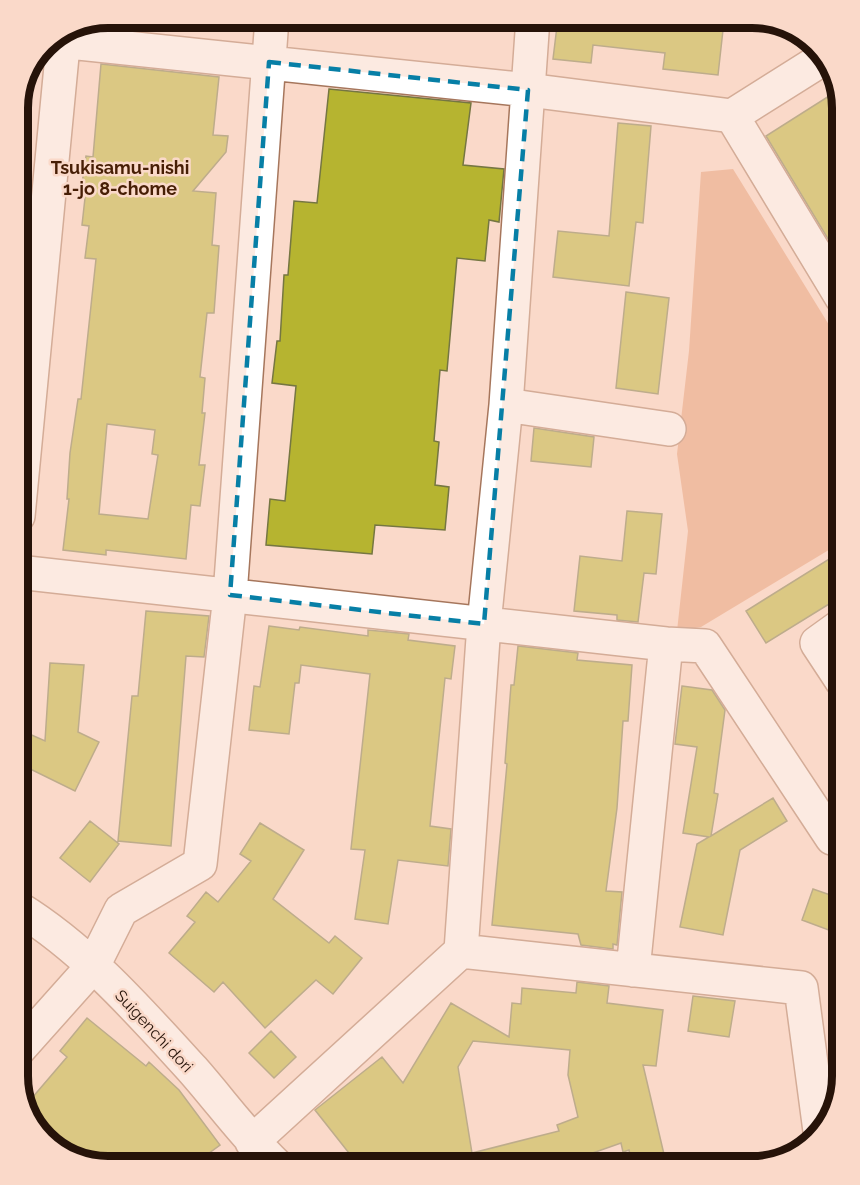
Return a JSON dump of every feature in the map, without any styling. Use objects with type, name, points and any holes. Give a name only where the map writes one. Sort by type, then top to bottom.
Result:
[{"type":"street","points":[[28,1039],[93,966],[121,910],[200,864],[230,595],[271,28]]},
{"type":"street","points":[[252,1142],[461,951],[484,624],[506,405],[533,29]]},
{"type":"street","points":[[68,40],[528,90],[732,116],[817,63]]},
{"type":"street","points":[[29,391],[58,47]]},
{"type":"street","points":[[732,116],[832,281]]},
{"type":"street","points":[[506,405],[669,429]]},
{"type":"street","points":[[29,573],[666,644],[705,646],[832,838]]},
{"type":"street","points":[[832,632],[817,643],[832,666]]},
{"type":"street","points":[[633,970],[666,644]]},
{"type":"street","name":"Suigenchi dori","points":[[28,914],[93,966],[193,1071],[252,1142],[267,1156]]},
{"type":"street","points":[[461,951],[801,988],[819,1120]]},
{"type":"highlighted area","points":[[269,62],[528,90],[484,624],[230,595]]},
{"type":"shaded area","points":[[733,169],[832,330],[832,548],[701,627],[677,631],[688,531],[677,454],[689,351],[701,172]]},
{"type":"building","points":[[557,29],[723,29],[718,75],[663,69],[665,53],[593,45],[591,63],[553,59]]},
{"type":"building","points":[[101,64],[219,77],[213,135],[228,136],[226,152],[193,191],[216,193],[212,245],[219,246],[214,313],[207,313],[200,377],[205,378],[202,413],[205,413],[199,465],[205,465],[200,506],[191,505],[186,559],[106,550],[106,555],[63,550],[69,499],[67,499],[70,453],[78,399],[81,399],[96,259],[85,258],[89,226],[82,225],[85,198],[80,198],[86,156],[93,157]],"holes":[[[107,424],[155,430],[152,454],[158,455],[148,519],[99,514]]]},
{"type":"building","points":[[329,89],[471,103],[463,165],[504,169],[499,222],[489,220],[485,261],[457,258],[447,371],[440,370],[434,441],[439,442],[435,485],[449,487],[445,530],[375,525],[372,554],[266,545],[270,499],[285,501],[296,386],[272,383],[277,341],[280,341],[284,275],[288,275],[294,201],[317,203]]},
{"type":"building","points":[[830,95],[832,245],[766,136]]},
{"type":"building","points":[[618,123],[651,126],[643,223],[636,222],[629,286],[553,277],[558,231],[609,236]]},
{"type":"building","points":[[626,292],[669,298],[658,394],[616,388]]},
{"type":"building","points":[[534,428],[594,437],[591,467],[531,461]]},
{"type":"building","points":[[627,511],[662,514],[656,574],[644,573],[638,622],[617,620],[617,615],[574,611],[580,556],[622,561]]},
{"type":"building","points":[[832,557],[832,602],[766,643],[746,611]]},
{"type":"building","points":[[146,611],[209,616],[204,657],[186,656],[171,846],[118,841],[132,696],[138,696]]},
{"type":"building","points":[[269,626],[299,630],[300,627],[368,636],[368,630],[409,634],[408,640],[455,646],[451,679],[445,678],[430,826],[451,829],[448,866],[398,860],[388,924],[355,919],[365,850],[351,849],[370,674],[301,665],[299,683],[295,683],[289,734],[249,730],[254,686],[260,687]]},
{"type":"building","points":[[518,646],[578,653],[577,660],[632,665],[628,721],[623,721],[617,808],[606,891],[622,892],[617,945],[613,944],[613,949],[581,945],[578,934],[492,925],[507,764],[505,763],[511,685],[514,685]]},
{"type":"building","points":[[50,663],[84,665],[78,732],[99,742],[75,791],[28,768],[28,734],[45,741]]},
{"type":"building","points":[[682,686],[712,690],[725,710],[714,793],[718,794],[711,836],[773,798],[787,821],[740,850],[723,935],[680,927],[697,844],[709,837],[683,833],[697,747],[675,744]]},
{"type":"building","points":[[90,821],[119,844],[90,882],[60,858]]},
{"type":"building","points":[[260,823],[304,850],[273,899],[329,943],[335,936],[362,958],[333,994],[316,980],[265,1028],[223,982],[214,992],[169,953],[195,922],[187,916],[206,892],[218,902],[251,861],[240,854]]},
{"type":"building","points":[[813,889],[832,896],[832,931],[802,920]]},
{"type":"building","points":[[577,982],[609,986],[607,1003],[663,1010],[656,1066],[643,1065],[664,1156],[630,1156],[629,1150],[623,1152],[621,1143],[584,1156],[351,1156],[315,1110],[382,1057],[403,1083],[451,1003],[509,1037],[512,1003],[521,1004],[522,988],[576,993]],"holes":[[[473,1041],[570,1050],[568,1075],[578,1117],[557,1125],[559,1131],[472,1153],[458,1067]]]},
{"type":"building","points":[[693,996],[735,1001],[729,1037],[688,1031]]},
{"type":"building","points":[[87,1018],[146,1066],[149,1062],[179,1090],[220,1145],[205,1156],[104,1156],[93,1155],[69,1146],[45,1125],[32,1098],[67,1057],[60,1051]]},
{"type":"building","points":[[271,1031],[296,1057],[274,1078],[249,1053]]},
{"type":"district","name":"Tsukisamu-nishi 1-jo 8-chome","points":[[120,177]]}]
